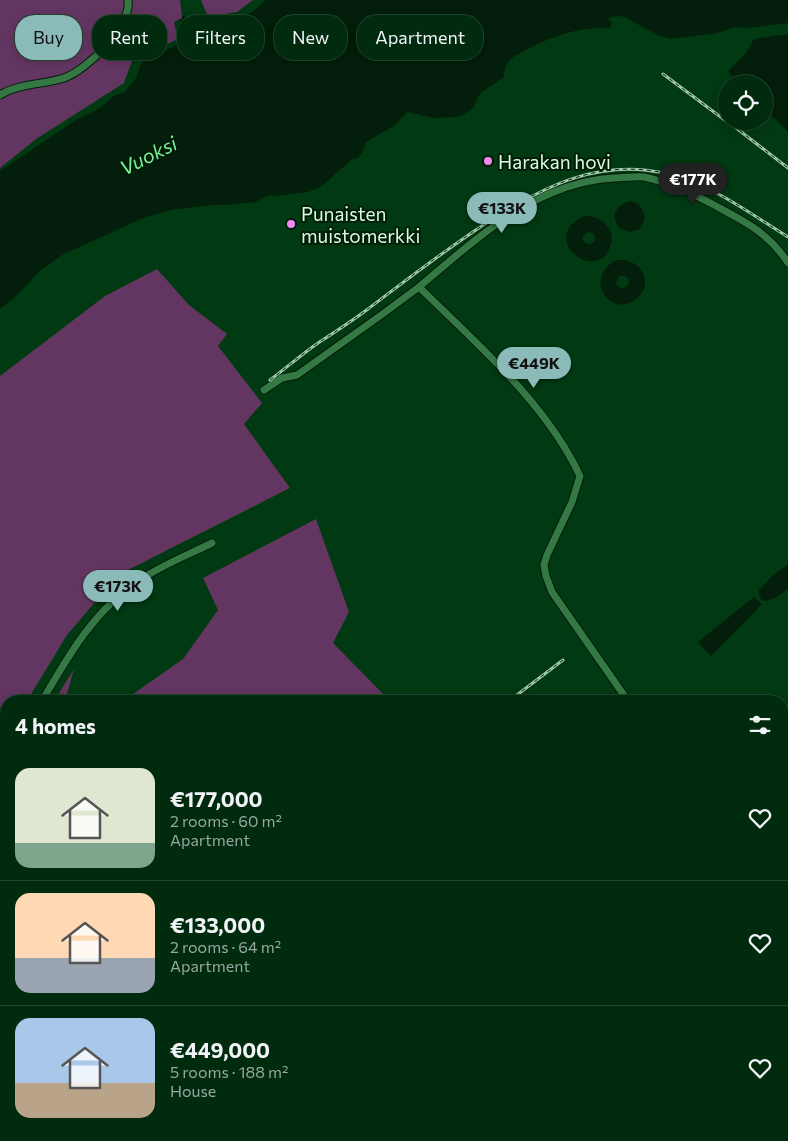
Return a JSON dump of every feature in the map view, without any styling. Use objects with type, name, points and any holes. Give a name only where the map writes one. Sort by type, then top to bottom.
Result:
[{"type":"street","points":[[0,95],[18,86],[63,78],[78,71],[115,36],[123,21],[129,4],[128,0]]},
{"type":"street","points":[[264,390],[282,378],[297,375],[384,314],[475,240],[530,202],[567,186],[597,179],[644,177],[690,191],[756,228],[771,240],[788,262]]},
{"type":"street","points":[[419,287],[506,373],[531,401],[571,456],[580,476],[572,502],[547,555],[544,564],[546,576],[555,596],[624,695]]},
{"type":"street","points":[[46,695],[76,645],[92,624],[123,592],[154,571],[212,543]]},
{"type":"shaded area","points":[[0,0],[180,0],[182,15],[177,15],[177,20],[174,22],[177,39],[167,44],[167,15],[92,15],[92,60],[134,60],[132,61],[124,83],[36,139],[0,168]]},
{"type":"shaded area","points":[[201,0],[253,0],[237,12],[207,15]]},
{"type":"shaded area","points":[[157,269],[189,305],[227,334],[218,346],[262,403],[244,424],[290,488],[118,575],[67,635],[31,695],[0,695],[0,376],[105,296]]},
{"type":"shaded area","points":[[316,519],[349,612],[333,643],[384,695],[132,695],[183,659],[218,610],[203,578]]},
{"type":"shaded area","points":[[74,669],[67,695],[58,695]]},
{"type":"water","name":"Vuoksi","points":[[265,0],[788,0],[788,23],[750,28],[733,27],[718,33],[671,39],[659,36],[623,16],[611,17],[608,20],[612,22],[610,28],[575,31],[552,38],[511,59],[505,67],[504,77],[482,92],[477,98],[474,107],[465,114],[456,117],[434,118],[407,112],[395,125],[366,142],[358,158],[352,159],[322,186],[308,192],[277,196],[269,195],[256,202],[172,210],[143,218],[62,255],[40,271],[15,297],[0,309],[0,171],[76,120],[100,108],[114,96],[125,92],[136,78],[143,60],[167,60],[167,49],[177,45],[177,60],[264,60],[264,15],[246,15],[259,7]]},
{"type":"water","points":[[788,34],[788,132],[773,117],[773,75],[729,74],[729,70],[746,53],[754,39]]},
{"type":"water","points":[[631,201],[641,207],[645,219],[640,229],[629,232],[619,228],[616,224],[615,215],[618,208]]},
{"type":"water","points":[[585,216],[597,218],[606,225],[612,240],[603,258],[593,261],[583,260],[574,254],[568,245],[566,235],[571,225]],"holes":[[[587,232],[595,236],[595,241],[587,244],[583,241],[583,236]]]},
{"type":"water","points":[[617,260],[637,265],[645,278],[644,288],[639,297],[625,304],[616,304],[608,299],[603,293],[601,284],[602,276],[607,267]],"holes":[[[620,276],[625,276],[629,280],[628,285],[620,288],[616,284],[617,280]]]},
{"type":"water","points":[[788,564],[788,589],[775,598],[766,601],[762,600],[759,590],[772,576]]},
{"type":"water","points":[[754,597],[762,604],[711,656],[698,642]]},
{"type":"railway","points":[[663,74],[718,115]]},
{"type":"railway","points":[[739,130],[788,168]]},
{"type":"railway","points":[[270,380],[430,262],[494,218],[534,195],[575,178],[596,172],[618,169],[640,170],[664,173],[681,178],[713,191],[788,237]]},
{"type":"railway","points":[[517,695],[563,660]]},
{"type":"place","name":"Harakan hovi","points":[[488,161]]},
{"type":"place","name":"Punaisten muistomerkki","points":[[291,224]]}]
